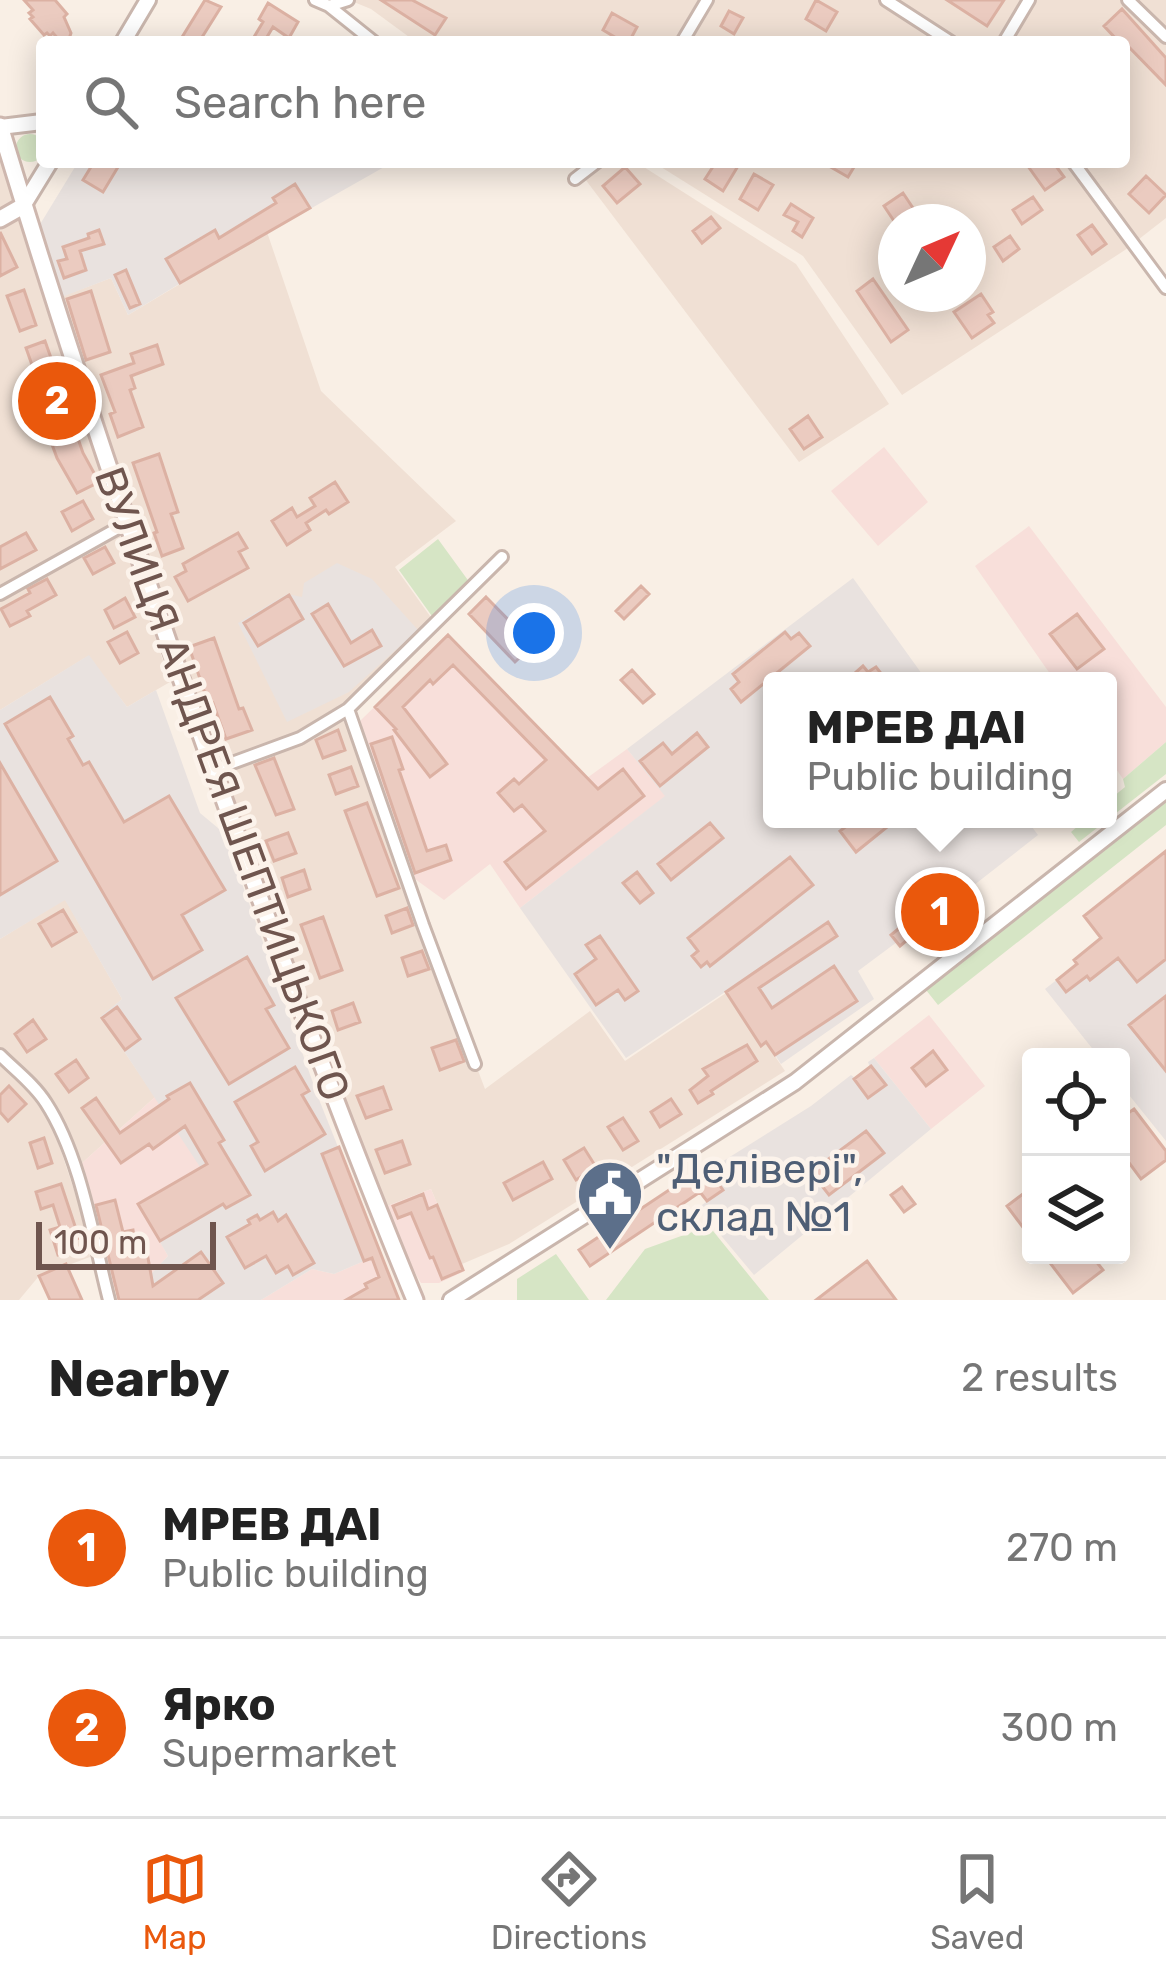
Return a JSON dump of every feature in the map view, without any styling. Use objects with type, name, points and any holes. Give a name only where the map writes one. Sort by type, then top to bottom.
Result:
[{"type":"main road","name":"ВУЛИЦЯ АНДРЕЯ ШЕПТИЦЬКОГО","points":[[0,126],[127,523],[213,770],[352,1150],[415,1300]]},
{"type":"main road","points":[[0,219],[23,206]]},
{"type":"street","points":[[127,36],[148,0]]},
{"type":"street","points":[[315,0],[366,36]]},
{"type":"street","points":[[329,6],[348,0]]},
{"type":"street","points":[[686,36],[707,0]]},
{"type":"street","points":[[886,0],[942,36]]},
{"type":"street","points":[[1008,36],[1029,0]]},
{"type":"street","points":[[1128,0],[1166,38]]},
{"type":"street","points":[[0,126],[36,123]]},
{"type":"street","points":[[23,206],[46,168]]},
{"type":"street","points":[[575,179],[589,168]]},
{"type":"street","points":[[1077,168],[1166,288]]},
{"type":"street","points":[[0,594],[127,523]]},
{"type":"street","points":[[213,770],[300,738],[348,709],[502,557]]},
{"type":"street","points":[[348,709],[475,1064]]},
{"type":"street","points":[[451,1300],[795,1082],[1166,790]]},
{"type":"street","points":[[0,1055],[32,1086],[57,1124],[110,1300]]},
{"type":"shaded area","points":[[349,0],[1166,0],[1166,218],[1125,250],[902,395],[803,256],[663,168],[1130,168],[1130,36],[408,36],[371,9]]},
{"type":"shaded area","points":[[0,126],[55,299],[111,278],[128,315],[267,232],[321,391],[456,521],[395,567],[435,623],[348,710],[485,1089],[590,1011],[625,1061],[726,993],[760,1046],[766,1043],[785,1071],[509,1244],[462,1264],[431,1189],[377,1210],[127,524],[0,594]]},
{"type":"shaded area","points":[[74,168],[382,168],[285,220],[128,315],[111,278],[62,297],[39,226]]},
{"type":"shaded area","points":[[599,168],[645,168],[796,264],[889,404],[799,462],[585,179]]},
{"type":"shaded area","points":[[884,447],[928,502],[878,546],[831,491]]},
{"type":"shaded area","points":[[1029,526],[1166,707],[1166,742],[1123,779],[1117,770],[1117,672],[1049,672],[975,566]]},
{"type":"shaded area","points":[[120,530],[170,682],[127,707],[88,656],[0,710],[0,598]]},
{"type":"shaded area","points":[[337,563],[372,579],[418,630],[349,692],[287,722],[238,623],[287,594],[302,597],[304,583]]},
{"type":"shaded area","points":[[853,578],[921,672],[763,672],[763,828],[1033,828],[1038,835],[960,896],[944,876],[930,887],[934,893],[903,925],[897,942],[858,971],[874,999],[781,1064],[767,1043],[760,1047],[725,992],[626,1058],[520,908],[665,796],[627,749]]},
{"type":"shaded area","points":[[448,635],[587,778],[627,749],[666,796],[520,908],[490,864],[444,900],[415,879],[360,721]]},
{"type":"shaded area","points":[[89,655],[127,707],[156,690],[200,813],[224,833],[318,1097],[382,1257],[334,1274],[312,1269],[261,1300],[140,1300],[134,1277],[151,1274],[168,1256],[138,1204],[200,1167],[101,1016],[122,999],[65,900],[0,939],[0,710]]},
{"type":"shaded area","points":[[1166,851],[1166,1141],[1130,1096],[1130,1048],[1092,1048],[1045,989],[1101,939],[1084,916]]},
{"type":"shaded area","points":[[65,899],[122,999],[101,1017],[155,1097],[81,1164],[50,1099],[0,1048],[0,939]]},
{"type":"shaded area","points":[[929,1015],[985,1086],[931,1129],[874,1058]]},
{"type":"shaded area","points":[[874,1058],[931,1129],[754,1275],[698,1208],[722,1190],[709,1170],[851,1075],[855,1078]]},
{"type":"shaded area","points":[[0,1061],[30,1089],[53,1127],[79,1205],[90,1257],[39,1276],[19,1300],[0,1300]]},
{"type":"shaded area","points":[[155,1097],[201,1167],[139,1204],[168,1256],[151,1274],[112,1287],[81,1164]]},
{"type":"shaded area","points":[[431,1189],[465,1271],[439,1283],[421,1283],[387,1206]]},
{"type":"shaded area","points":[[371,1258],[399,1300],[261,1300],[312,1269],[334,1274]]},
{"type":"green space","points":[[25,135],[35,135],[36,160],[25,161],[17,153],[17,143]]},
{"type":"green space","points":[[438,539],[470,583],[434,619],[399,570]]},
{"type":"green space","points":[[1166,742],[1166,774],[1117,812],[1123,779]]},
{"type":"green space","points":[[1166,801],[1166,825],[938,1005],[926,990]]},
{"type":"green space","points":[[1076,828],[1097,828],[1079,842],[1071,832]]},
{"type":"green space","points":[[709,1226],[769,1300],[606,1300],[645,1249]]},
{"type":"green space","points":[[556,1254],[589,1300],[517,1300],[517,1279]]},
{"type":"building","points":[[24,0],[55,0],[67,14],[70,36],[44,35],[30,19],[33,10]]},
{"type":"building","points":[[205,0],[221,7],[203,36],[183,36]]},
{"type":"building","points":[[381,0],[412,0],[446,18],[435,35]]},
{"type":"building","points":[[816,0],[837,12],[826,31],[806,19]]},
{"type":"building","points":[[947,0],[1004,0],[987,26]]},
{"type":"building","points":[[268,3],[298,22],[290,36],[273,27],[268,36],[255,36],[263,22],[259,19]]},
{"type":"building","points":[[1122,9],[1166,58],[1166,85],[1130,48],[1130,36],[1113,36],[1104,26]]},
{"type":"building","points":[[729,11],[743,18],[734,34],[721,26]]},
{"type":"building","points":[[612,13],[637,27],[632,36],[613,36],[603,30]]},
{"type":"building","points":[[90,168],[117,168],[103,192],[83,180]]},
{"type":"building","points":[[624,168],[640,184],[617,203],[603,186]]},
{"type":"building","points":[[712,168],[737,168],[723,191],[705,179]]},
{"type":"building","points":[[832,168],[853,168],[848,177]]},
{"type":"building","points":[[1029,168],[1057,168],[1064,177],[1045,190]]},
{"type":"building","points":[[754,174],[773,185],[758,210],[740,199]]},
{"type":"building","points":[[1146,176],[1166,195],[1149,213],[1129,194]]},
{"type":"building","points":[[295,184],[310,208],[180,283],[166,259],[215,230],[219,238],[276,203],[273,198]]},
{"type":"building","points":[[903,193],[910,204],[887,204]]},
{"type":"building","points":[[1033,197],[1042,210],[1022,224],[1013,210]]},
{"type":"building","points":[[791,204],[813,218],[802,237],[793,231],[798,222],[784,215]]},
{"type":"building","points":[[711,217],[720,228],[702,243],[693,231]]},
{"type":"building","points":[[1092,225],[1106,244],[1092,254],[1078,235]]},
{"type":"building","points":[[99,230],[104,244],[80,251],[86,270],[64,278],[58,261],[67,259],[63,247]]},
{"type":"building","points":[[0,232],[17,267],[0,276]]},
{"type":"building","points":[[1010,236],[1019,249],[1003,261],[994,247]]},
{"type":"building","points":[[126,270],[140,304],[130,308],[115,275]]},
{"type":"building","points":[[873,279],[878,286],[878,312],[896,312],[908,330],[891,342],[857,291]]},
{"type":"building","points":[[24,290],[36,325],[20,331],[7,296]]},
{"type":"building","points":[[91,291],[110,352],[86,360],[67,299]]},
{"type":"building","points":[[986,302],[994,323],[972,338],[954,312],[986,312]]},
{"type":"building","points":[[45,341],[56,372],[37,379],[26,348]]},
{"type":"building","points":[[157,345],[163,364],[131,376],[135,388],[130,390],[143,427],[118,437],[110,414],[115,412],[101,375],[134,363],[131,354]]},
{"type":"building","points":[[62,390],[68,409],[51,415],[44,396]]},
{"type":"building","points":[[808,416],[822,437],[804,449],[790,429]]},
{"type":"building","points":[[75,430],[99,482],[77,493],[50,439]]},
{"type":"building","points":[[159,454],[178,512],[171,514],[183,548],[162,556],[133,463]]},
{"type":"building","points":[[335,482],[348,502],[306,523],[310,530],[287,545],[272,521],[292,508],[297,517],[315,506],[310,498]]},
{"type":"building","points":[[83,501],[93,519],[72,531],[62,512]]},
{"type":"building","points":[[26,533],[36,550],[0,569],[0,547]]},
{"type":"building","points":[[238,533],[247,548],[239,552],[248,568],[188,601],[175,577],[186,571],[183,564]]},
{"type":"building","points":[[105,547],[114,563],[93,574],[84,558]]},
{"type":"building","points":[[47,579],[56,595],[10,626],[1,609]]},
{"type":"building","points":[[641,586],[649,594],[624,619],[616,611]]},
{"type":"building","points":[[289,595],[303,619],[258,646],[244,623]]},
{"type":"building","points":[[486,597],[533,645],[515,662],[469,614]]},
{"type":"building","points":[[125,598],[135,617],[114,628],[105,610]]},
{"type":"building","points":[[328,604],[351,643],[372,630],[381,646],[344,666],[312,614]]},
{"type":"building","points":[[1077,614],[1104,649],[1077,669],[1050,634]]},
{"type":"building","points":[[127,632],[138,653],[120,663],[108,642]]},
{"type":"building","points":[[785,632],[791,639],[799,633],[810,646],[778,672],[763,672],[763,684],[741,702],[731,689],[739,682],[733,674]]},
{"type":"building","points":[[448,635],[598,789],[623,769],[644,796],[526,889],[505,862],[545,831],[522,805],[514,811],[498,793],[514,779],[519,784],[546,760],[453,665],[403,707],[447,764],[430,777],[375,707]]},
{"type":"building","points":[[214,638],[239,709],[243,708],[252,730],[226,739],[189,647]]},
{"type":"building","points":[[632,670],[654,694],[643,703],[621,680]]},
{"type":"building","points":[[50,697],[73,736],[68,739],[83,765],[89,762],[124,822],[169,796],[225,890],[182,915],[202,950],[153,979],[5,724]]},
{"type":"building","points":[[338,730],[345,750],[323,758],[316,740]]},
{"type":"building","points":[[697,733],[708,747],[660,786],[640,761],[663,743],[672,754]]},
{"type":"building","points":[[392,737],[427,851],[446,845],[451,860],[415,873],[371,744]]},
{"type":"building","points":[[274,758],[294,809],[276,815],[255,765]]},
{"type":"building","points":[[0,763],[57,861],[0,895]]},
{"type":"building","points":[[351,767],[358,786],[336,794],[329,775]]},
{"type":"building","points":[[367,803],[399,888],[377,896],[345,811]]},
{"type":"building","points":[[710,823],[723,838],[671,880],[658,864]]},
{"type":"building","points":[[844,828],[886,828],[856,852],[840,831]]},
{"type":"building","points":[[288,833],[296,853],[274,861],[266,841]]},
{"type":"building","points":[[1166,851],[1166,959],[1137,982],[1118,958],[1066,992],[1057,980],[1101,938],[1084,916]]},
{"type":"building","points":[[790,857],[813,885],[710,966],[707,962],[701,967],[692,956],[698,951],[688,938]]},
{"type":"building","points":[[304,870],[310,889],[288,897],[282,878]]},
{"type":"building","points":[[637,872],[653,893],[640,903],[623,883]]},
{"type":"building","points":[[944,876],[967,905],[900,946],[891,935],[903,925],[899,920],[934,893],[929,887]]},
{"type":"building","points":[[407,908],[413,925],[392,933],[386,916]]},
{"type":"building","points":[[63,910],[76,932],[52,946],[39,924]]},
{"type":"building","points":[[323,917],[342,970],[320,978],[301,925]]},
{"type":"building","points":[[828,922],[837,936],[759,988],[772,1008],[834,966],[857,1001],[775,1055],[766,1042],[761,1046],[726,992]]},
{"type":"building","points":[[600,936],[638,991],[625,1000],[618,990],[596,1005],[575,974],[596,959],[586,945]]},
{"type":"building","points":[[422,951],[429,969],[408,976],[402,958]]},
{"type":"building","points":[[247,957],[274,1005],[266,1009],[289,1048],[229,1084],[176,998]]},
{"type":"building","points":[[1166,996],[1166,1071],[1129,1025]]},
{"type":"building","points":[[353,1003],[360,1022],[338,1030],[332,1011]]},
{"type":"building","points":[[117,1007],[140,1039],[125,1050],[102,1018]]},
{"type":"building","points":[[33,1020],[46,1039],[27,1052],[15,1034]]},
{"type":"building","points":[[456,1040],[464,1061],[440,1070],[432,1048]]},
{"type":"building","points":[[747,1045],[757,1061],[698,1103],[690,1090],[708,1076],[703,1069]]},
{"type":"building","points":[[933,1051],[947,1070],[926,1086],[912,1068]]},
{"type":"building","points":[[76,1060],[88,1078],[69,1092],[56,1074]]},
{"type":"building","points":[[871,1066],[886,1085],[868,1098],[854,1079]]},
{"type":"building","points":[[295,1067],[309,1091],[302,1095],[325,1134],[265,1171],[251,1146],[258,1142],[235,1102]]},
{"type":"building","points":[[190,1083],[250,1195],[226,1208],[223,1204],[160,1241],[138,1204],[207,1164],[185,1126],[153,1149],[149,1144],[121,1163],[82,1108],[96,1098],[120,1133]]},
{"type":"building","points":[[9,1086],[26,1104],[8,1121],[0,1112],[0,1095]]},
{"type":"building","points":[[383,1087],[391,1109],[366,1118],[357,1096]]},
{"type":"building","points":[[671,1099],[681,1114],[660,1127],[651,1112]]},
{"type":"building","points":[[1134,1109],[1166,1151],[1166,1160],[1141,1179],[1130,1164],[1130,1112]]},
{"type":"building","points":[[623,1118],[638,1141],[623,1150],[608,1127]]},
{"type":"building","points":[[866,1131],[884,1153],[829,1195],[811,1172]]},
{"type":"building","points":[[44,1138],[52,1163],[38,1168],[30,1143]]},
{"type":"building","points":[[402,1141],[410,1164],[385,1173],[376,1150]]},
{"type":"building","points":[[339,1147],[399,1300],[346,1300],[379,1277],[372,1258],[364,1261],[322,1154]]},
{"type":"building","points":[[584,1148],[596,1167],[576,1180],[564,1160]]},
{"type":"building","points":[[543,1162],[552,1179],[513,1200],[504,1183]]},
{"type":"building","points":[[709,1170],[723,1190],[707,1201],[700,1192],[590,1266],[579,1250],[690,1176],[693,1181]]},
{"type":"building","points":[[61,1184],[79,1238],[73,1240],[76,1250],[58,1255],[50,1230],[60,1227],[53,1205],[41,1209],[36,1192]]},
{"type":"building","points":[[902,1187],[915,1204],[904,1212],[891,1195]]},
{"type":"building","points":[[423,1194],[428,1209],[437,1205],[463,1270],[442,1279],[411,1213],[398,1218],[393,1206]]},
{"type":"building","points":[[1022,1195],[1022,1226],[1007,1206]]},
{"type":"building","points":[[115,1200],[123,1232],[133,1230],[135,1243],[145,1241],[153,1286],[201,1252],[223,1283],[198,1300],[119,1300],[96,1205]]},
{"type":"building","points":[[273,1212],[278,1221],[286,1215],[314,1263],[293,1275],[288,1266],[276,1273],[266,1256],[245,1268],[227,1237],[257,1215],[260,1220]]},
{"type":"building","points":[[867,1261],[896,1300],[816,1300]]},
{"type":"building","points":[[66,1264],[82,1300],[50,1300],[39,1276]]},
{"type":"building","points":[[1051,1264],[1098,1264],[1103,1270],[1073,1293]]},
{"type":"place","name":"Ярко","points":[[57,401]]},
{"type":"place","name":"МРЕВ ДАІ","points":[[940,912]]},
{"type":"place","name":"\"Делівері\", склад №1","points":[[610,1252]]}]
